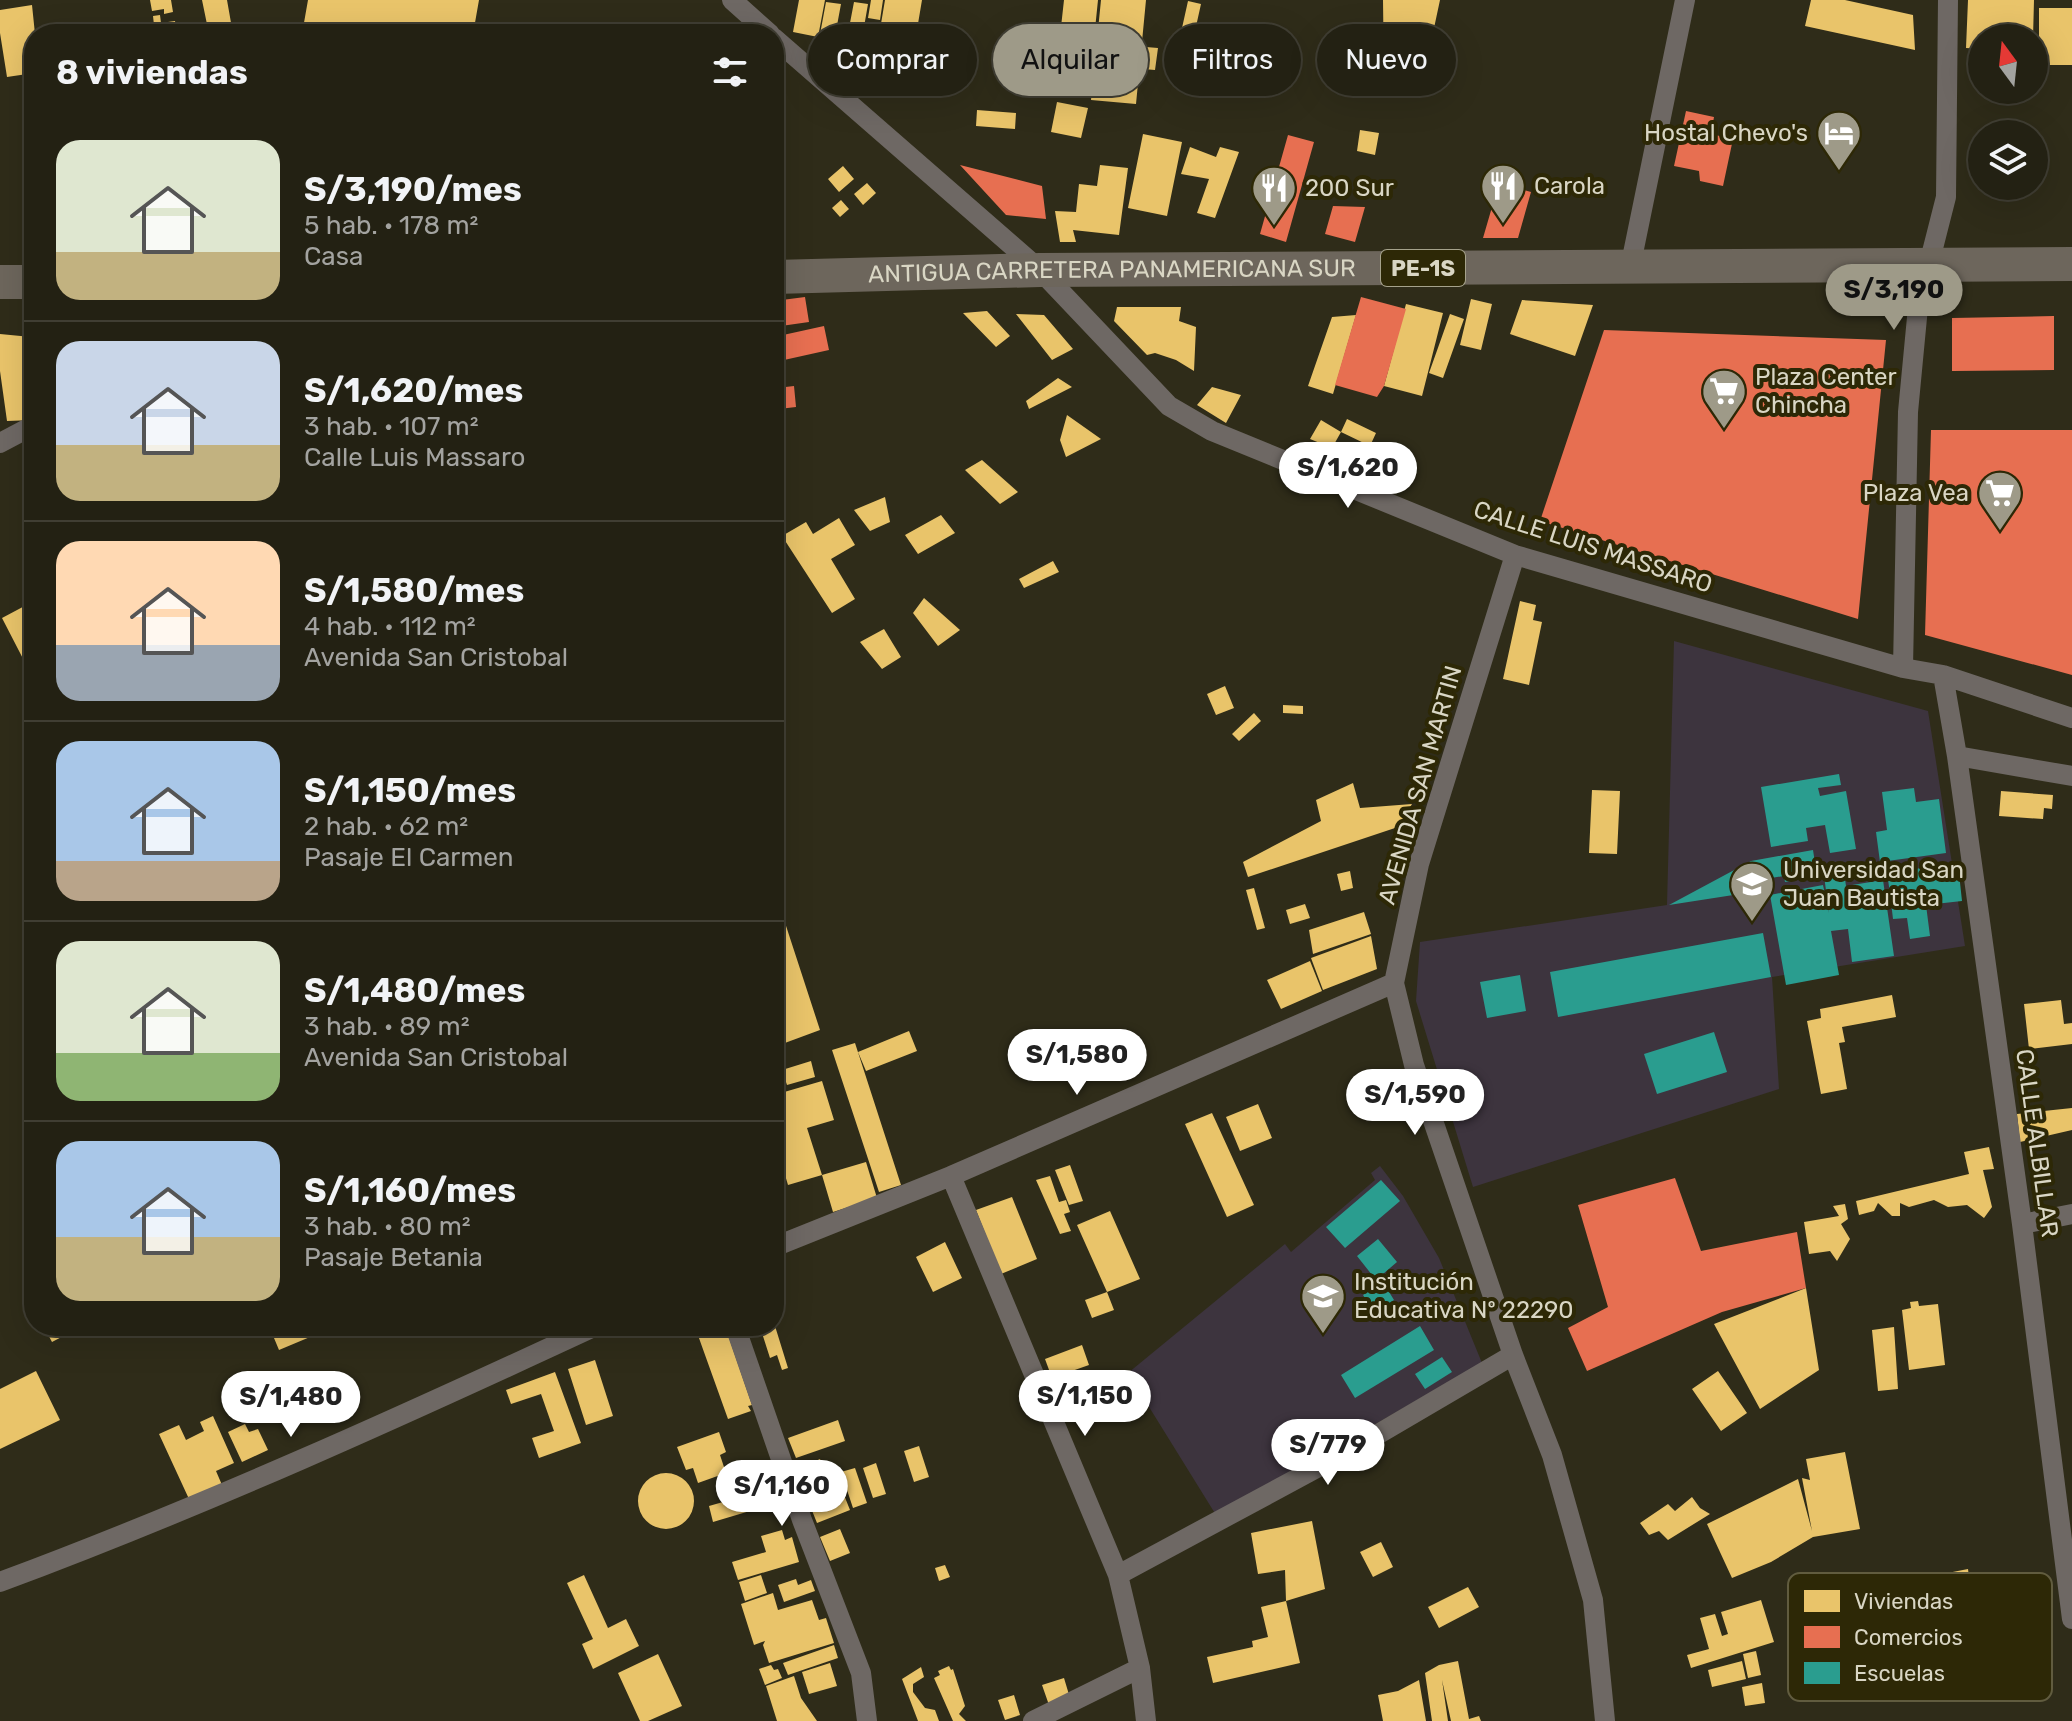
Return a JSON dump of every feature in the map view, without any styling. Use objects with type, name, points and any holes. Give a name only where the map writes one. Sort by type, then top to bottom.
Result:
[{"type":"highway","name":"ANTIGUA CARRETERA PANAMERICANA SUR","points":[[784,277],[1040,270],[2072,264]]},
{"type":"highway","points":[[0,282],[24,282]]},
{"type":"street","name":"CALLE LUIS MASSARO","points":[[732,0],[759,24]]},
{"type":"street","points":[[1630,268],[1685,0]]},
{"type":"street","points":[[1903,668],[1908,412],[1918,307],[1946,197],[1948,0]]},
{"type":"street","name":"CALLE LUIS MASSARO","points":[[784,46],[1040,270],[1169,406],[1212,431],[1515,555],[1903,668],[1943,675],[2072,718]]},
{"type":"street","points":[[0,443],[24,430]]},
{"type":"street","name":"AVENIDA SAN MARTIN","points":[[1515,555],[1419,864],[1394,983],[1414,1065],[1513,1355],[1552,1455],[1593,1600],[1605,1721]]},
{"type":"street","name":"CALLE ALBILLAR","points":[[1943,675],[2064,1492],[2072,1619]]},
{"type":"street","points":[[1957,756],[2072,776]]},
{"type":"street","points":[[784,1243],[951,1176],[1394,983]]},
{"type":"street","points":[[951,1176],[1118,1575],[1140,1668],[1146,1721]]},
{"type":"street","points":[[2022,1224],[2072,1214]]},
{"type":"street","points":[[0,1582],[105,1543],[458,1390],[574,1336]]},
{"type":"street","points":[[738,1336],[802,1520],[861,1673],[867,1721]]},
{"type":"street","points":[[1118,1575],[1363,1443],[1513,1355]]},
{"type":"street","points":[[1033,1721],[1140,1668]]},
{"type":"shaded area","name":"Universidad San Juan Bautista","points":[[1674,641],[1928,711],[1965,946],[1772,977],[1779,1089],[1473,1187],[1416,1001],[1420,942],[1667,905]]},
{"type":"shaded area","name":"Institución Educativa Nº 22290","points":[[1380,1166],[1403,1196],[1439,1258],[1482,1363],[1216,1515],[1128,1373],[1285,1244],[1291,1252],[1375,1180],[1371,1173]]},
{"type":"building: Viviendas","points":[[150,0],[171,0],[173,12],[164,14],[164,9],[152,11]]},
{"type":"building: Viviendas","points":[[202,0],[227,0],[231,24],[207,24]]},
{"type":"building: Viviendas","points":[[308,0],[479,0],[475,24],[304,24]]},
{"type":"building: Viviendas","points":[[799,0],[825,0],[820,24],[808,24],[808,35],[793,32]]},
{"type":"building: Viviendas","points":[[871,0],[883,0],[880,20],[868,18]]},
{"type":"building: Viviendas","points":[[885,0],[922,0],[918,24],[881,24]]},
{"type":"building: Viviendas","points":[[1064,0],[1098,0],[1096,24],[1061,24]]},
{"type":"building: Viviendas","points":[[1101,0],[1146,0],[1144,24],[1099,24]]},
{"type":"building: Viviendas","points":[[1383,0],[1440,0],[1435,24],[1383,24]]},
{"type":"building: Viviendas","points":[[1811,0],[1845,0],[1913,15],[1915,50],[1805,26]]},
{"type":"building: Viviendas","points":[[1968,0],[2034,0],[2033,24],[1968,24],[1966,48]]},
{"type":"building: Viviendas","points":[[1188,1],[1201,4],[1197,24],[1183,24]]},
{"type":"building: Viviendas","points":[[826,2],[841,4],[837,24],[822,24]]},
{"type":"building: Viviendas","points":[[854,2],[868,4],[865,24],[850,24]]},
{"type":"building: Viviendas","points":[[32,5],[34,24],[24,24],[24,74],[7,77],[0,10]]},
{"type":"building: Viviendas","points":[[2039,8],[2072,8],[2072,65],[2048,65],[2048,24],[2039,24]]},
{"type":"building: Viviendas","points":[[160,15],[161,23],[175,21],[175,24],[154,24],[153,16]]},
{"type":"building: Viviendas","points":[[1148,47],[1158,48],[1155,70],[1148,69]]},
{"type":"building: Viviendas","points":[[1091,96],[1137,96],[1136,104],[1091,100]]},
{"type":"building: Viviendas","points":[[1057,102],[1088,108],[1081,138],[1051,132]]},
{"type":"building: Viviendas","points":[[977,110],[1016,113],[1015,129],[976,126]]},
{"type":"building: Viviendas","points":[[1360,130],[1379,133],[1375,155],[1357,151]]},
{"type":"building: Viviendas","points":[[1143,134],[1182,142],[1167,216],[1128,208]]},
{"type":"building: Viviendas","points":[[1190,147],[1216,157],[1220,147],[1239,152],[1215,218],[1197,213],[1209,179],[1181,174]]},
{"type":"building: Viviendas","points":[[1100,165],[1128,168],[1119,235],[1073,230],[1076,242],[1060,242],[1055,211],[1076,212],[1079,184],[1097,186]]},
{"type":"building: Viviendas","points":[[843,166],[854,179],[839,192],[828,179]]},
{"type":"building: Viviendas","points":[[867,183],[876,193],[863,205],[854,194]]},
{"type":"building: Viviendas","points":[[841,200],[849,209],[840,217],[832,208]]},
{"type":"building: Viviendas","points":[[1471,299],[1492,304],[1481,350],[1460,345]]},
{"type":"building: Viviendas","points":[[1522,300],[1593,305],[1575,356],[1510,334]]},
{"type":"building: Viviendas","points":[[1406,304],[1443,313],[1422,396],[1384,386]]},
{"type":"building: Viviendas","points":[[1117,307],[1181,307],[1179,321],[1196,327],[1194,371],[1176,360],[1155,353],[1147,355],[1114,321]]},
{"type":"building: Viviendas","points":[[987,311],[1010,336],[996,347],[963,313]]},
{"type":"building: Viviendas","points":[[1016,314],[1044,315],[1073,349],[1052,360]]},
{"type":"building: Viviendas","points":[[1450,314],[1464,319],[1443,378],[1429,373]]},
{"type":"building: Viviendas","points":[[1356,315],[1333,394],[1308,386],[1332,317]]},
{"type":"building: Viviendas","points":[[0,334],[24,336],[24,420],[7,421],[0,371]]},
{"type":"building: Viviendas","points":[[1058,378],[1072,387],[1029,409],[1026,401]]},
{"type":"building: Viviendas","points":[[1212,387],[1241,395],[1226,423],[1197,405]]},
{"type":"building: Viviendas","points":[[1067,415],[1101,439],[1066,457],[1060,440]]},
{"type":"building: Viviendas","points":[[1347,419],[1376,433],[1370,446],[1341,432]]},
{"type":"building: Viviendas","points":[[1321,420],[1341,432],[1332,448],[1310,439]]},
{"type":"building: Viviendas","points":[[982,460],[1018,492],[1000,504],[965,470]]},
{"type":"building: Viviendas","points":[[885,497],[890,522],[870,531],[854,510]]},
{"type":"building: Viviendas","points":[[941,515],[955,533],[918,554],[905,535]]},
{"type":"building: Viviendas","points":[[839,518],[855,545],[831,559],[855,599],[832,613],[784,539],[784,535],[806,522],[813,534]]},
{"type":"building: Viviendas","points":[[1053,561],[1059,572],[1024,588],[1019,579]]},
{"type":"building: Viviendas","points":[[924,598],[960,630],[938,646],[913,613]]},
{"type":"building: Viviendas","points":[[1520,601],[1536,605],[1533,620],[1542,622],[1529,685],[1503,679]]},
{"type":"building: Viviendas","points":[[24,606],[24,661],[2,618]]},
{"type":"building: Viviendas","points":[[884,629],[901,657],[882,669],[860,642]]},
{"type":"building: Viviendas","points":[[1225,686],[1234,708],[1216,715],[1207,694]]},
{"type":"building: Viviendas","points":[[1283,705],[1303,706],[1303,714],[1283,713]]},
{"type":"building: Viviendas","points":[[1254,713],[1261,721],[1239,741],[1232,734]]},
{"type":"building: Viviendas","points":[[1353,783],[1360,808],[1412,804],[1398,827],[1248,877],[1243,862],[1321,821],[1316,800]]},
{"type":"building: Viviendas","points":[[1592,790],[1620,791],[1617,854],[1589,853]]},
{"type":"building: Viviendas","points":[[2001,791],[2053,795],[2052,809],[2044,808],[2043,819],[1999,816]]},
{"type":"building: Viviendas","points":[[1350,871],[1353,888],[1341,891],[1337,874]]},
{"type":"building: Viviendas","points":[[1254,888],[1265,928],[1257,930],[1246,890]]},
{"type":"building: Viviendas","points":[[1305,904],[1310,918],[1290,924],[1286,910]]},
{"type":"building: Viviendas","points":[[1364,912],[1371,934],[1313,954],[1309,930]]},
{"type":"building: Viviendas","points":[[784,920],[820,1030],[784,1043]]},
{"type":"building: Viviendas","points":[[1371,936],[1377,969],[1323,990],[1311,958]]},
{"type":"building: Viviendas","points":[[1310,961],[1322,991],[1281,1009],[1267,980]]},
{"type":"building: Viviendas","points":[[1892,995],[1896,1017],[1842,1027],[1845,1042],[1839,1043],[1847,1089],[1821,1094],[1807,1021],[1821,1018],[1820,1009]]},
{"type":"building: Viviendas","points":[[2061,1000],[2064,1024],[2072,1023],[2072,1044],[2029,1049],[2024,1004]]},
{"type":"building: Viviendas","points":[[909,1031],[917,1051],[866,1071],[858,1052]]},
{"type":"building: Viviendas","points":[[855,1043],[901,1185],[879,1192],[832,1050]]},
{"type":"building: Viviendas","points":[[811,1061],[815,1077],[787,1085],[784,1069]]},
{"type":"building: Viviendas","points":[[822,1081],[834,1120],[807,1128],[822,1175],[788,1185],[784,1172],[784,1092]]},
{"type":"building: Viviendas","points":[[1258,1104],[1272,1138],[1240,1151],[1226,1117]]},
{"type":"building: Viviendas","points":[[2072,1108],[2072,1130],[2020,1142],[2017,1114]]},
{"type":"building: Viviendas","points":[[1212,1113],[1254,1205],[1227,1217],[1185,1124]]},
{"type":"building: Viviendas","points":[[1989,1147],[1994,1169],[1983,1170],[1992,1207],[1984,1218],[1967,1205],[1948,1207],[1934,1200],[1909,1207],[1900,1203],[1900,1216],[1892,1216],[1878,1203],[1874,1211],[1859,1215],[1856,1201],[1969,1174],[1964,1152]]},
{"type":"building: Viviendas","points":[[866,1162],[877,1198],[833,1212],[822,1175]]},
{"type":"building: Viviendas","points":[[1070,1165],[1083,1201],[1069,1205],[1055,1170]]},
{"type":"building: Viviendas","points":[[1050,1176],[1059,1202],[1066,1200],[1070,1212],[1064,1214],[1071,1231],[1060,1234],[1036,1180]]},
{"type":"building: Viviendas","points":[[1012,1197],[1037,1259],[1001,1274],[976,1210]]},
{"type":"building: Viviendas","points":[[1845,1204],[1848,1219],[1841,1224],[1850,1239],[1837,1261],[1830,1251],[1809,1254],[1804,1222],[1839,1216],[1833,1206]]},
{"type":"building: Viviendas","points":[[1110,1211],[1140,1279],[1107,1292],[1077,1225]]},
{"type":"building: Viviendas","points":[[945,1242],[962,1278],[933,1292],[916,1257]]},
{"type":"building: Viviendas","points":[[1806,1288],[1819,1370],[1760,1409],[1714,1324]]},
{"type":"building: Viviendas","points":[[1107,1292],[1114,1310],[1092,1318],[1085,1300]]},
{"type":"building: Viviendas","points":[[1918,1301],[1919,1306],[1938,1304],[1945,1365],[1909,1370],[1902,1310],[1911,1308],[1910,1302]]},
{"type":"building: Viviendas","points":[[1894,1327],[1898,1389],[1878,1391],[1872,1330]]},
{"type":"building: Viviendas","points":[[49,1336],[64,1336],[52,1342]]},
{"type":"building: Viviendas","points":[[273,1336],[310,1337],[279,1350]]},
{"type":"building: Viviendas","points":[[698,1336],[728,1336],[752,1405],[748,1406],[751,1411],[728,1419]]},
{"type":"building: Viviendas","points":[[763,1336],[778,1336],[788,1368],[782,1370],[777,1355],[770,1358]]},
{"type":"building: Viviendas","points":[[1082,1345],[1089,1365],[1052,1378],[1045,1359]]},
{"type":"building: Viviendas","points":[[595,1360],[613,1416],[586,1425],[568,1369]]},
{"type":"building: Viviendas","points":[[36,1371],[60,1420],[0,1449],[0,1389]]},
{"type":"building: Viviendas","points":[[1718,1371],[1747,1413],[1721,1431],[1692,1389]]},
{"type":"building: Viviendas","points":[[555,1372],[581,1443],[539,1458],[532,1438],[554,1431],[541,1394],[511,1404],[506,1390]]},
{"type":"building: Viviendas","points":[[213,1416],[234,1463],[216,1471],[222,1485],[189,1499],[159,1434],[179,1425],[186,1440],[204,1431],[200,1422]]},
{"type":"building: Viviendas","points":[[838,1420],[845,1441],[796,1458],[788,1438]]},
{"type":"building: Viviendas","points":[[245,1424],[249,1432],[258,1429],[268,1450],[242,1462],[228,1432]]},
{"type":"building: Viviendas","points":[[719,1432],[726,1452],[720,1455],[726,1473],[698,1483],[693,1468],[686,1470],[677,1447]]},
{"type":"building: Viviendas","points":[[919,1446],[929,1477],[914,1482],[904,1451]]},
{"type":"building: Viviendas","points":[[1845,1452],[1860,1529],[1813,1537],[1771,1562],[1732,1578],[1707,1524],[1798,1479],[1812,1531],[1802,1478],[1810,1480],[1806,1459]]},
{"type":"building: Viviendas","points":[[820,1459],[827,1476],[806,1485],[799,1468]]},
{"type":"building: Viviendas","points":[[876,1463],[886,1494],[873,1498],[863,1468]]},
{"type":"building: Viviendas","points":[[855,1468],[867,1503],[853,1508],[841,1472]]},
{"type":"building: Viviendas","points":[[759,1471],[761,1478],[772,1475],[780,1502],[713,1522],[709,1506],[723,1502],[720,1490],[739,1484],[737,1478]]},
{"type":"building: Viviendas","points":[[666,1473],[686,1481],[694,1501],[686,1521],[666,1529],[646,1521],[638,1501],[646,1481]]},
{"type":"building: Viviendas","points":[[836,1475],[850,1510],[817,1523],[803,1488]]},
{"type":"building: Viviendas","points":[[1692,1497],[1700,1508],[1710,1514],[1668,1540],[1659,1531],[1649,1535],[1640,1523],[1668,1504],[1675,1511]]},
{"type":"building: Viviendas","points":[[1312,1521],[1325,1589],[1286,1601],[1285,1570],[1258,1574],[1251,1533]]},
{"type":"building: Viviendas","points":[[840,1529],[850,1553],[830,1561],[820,1537]]},
{"type":"building: Viviendas","points":[[782,1530],[785,1540],[792,1537],[799,1562],[738,1580],[732,1562],[766,1552],[761,1536]]},
{"type":"building: Viviendas","points":[[1381,1542],[1393,1567],[1373,1577],[1360,1552]]},
{"type":"building: Viviendas","points":[[945,1565],[950,1577],[939,1581],[935,1568]]},
{"type":"building: Viviendas","points":[[1968,1569],[1968,1573],[1948,1573]]},
{"type":"building: Viviendas","points":[[584,1575],[608,1628],[626,1619],[639,1646],[593,1669],[582,1644],[593,1639],[567,1583]]},
{"type":"building: Viviendas","points":[[761,1575],[767,1593],[745,1601],[739,1582]]},
{"type":"building: Viviendas","points":[[796,1579],[798,1585],[811,1580],[815,1591],[784,1602],[778,1585]]},
{"type":"building: Viviendas","points":[[1468,1587],[1479,1607],[1439,1628],[1428,1607]]},
{"type":"building: Viviendas","points":[[773,1593],[778,1610],[812,1600],[819,1620],[826,1618],[834,1643],[769,1663],[763,1645],[765,1641],[754,1645],[741,1604]]},
{"type":"building: Viviendas","points":[[1761,1600],[1774,1642],[1691,1668],[1687,1655],[1709,1649],[1700,1618],[1715,1614],[1722,1636],[1728,1634],[1721,1612]]},
{"type":"building: Viviendas","points":[[1286,1601],[1300,1663],[1213,1683],[1207,1657],[1253,1647],[1252,1641],[1268,1637],[1261,1607]]},
{"type":"building: Viviendas","points":[[834,1645],[838,1658],[788,1675],[783,1663]]},
{"type":"building: Viviendas","points":[[1756,1651],[1761,1675],[1748,1678],[1743,1654]]},
{"type":"building: Viviendas","points":[[658,1654],[682,1706],[648,1721],[640,1721],[618,1673]]},
{"type":"building: Viviendas","points":[[1458,1661],[1469,1719],[1479,1716],[1481,1721],[1451,1721],[1442,1680],[1448,1721],[1432,1721],[1425,1673],[1439,1665]]},
{"type":"building: Viviendas","points":[[1742,1661],[1746,1679],[1712,1687],[1708,1670]]},
{"type":"building: Viviendas","points":[[830,1663],[837,1686],[809,1694],[802,1672]]},
{"type":"building: Viviendas","points":[[771,1665],[774,1670],[778,1669],[782,1678],[765,1685],[759,1669]]},
{"type":"building: Viviendas","points":[[949,1666],[953,1669],[965,1706],[959,1714],[966,1721],[953,1721],[934,1678],[940,1675],[938,1671]]},
{"type":"building: Viviendas","points":[[921,1667],[924,1677],[913,1684],[913,1692],[925,1708],[935,1710],[939,1721],[918,1721],[902,1679]]},
{"type":"building: Viviendas","points":[[794,1676],[801,1698],[817,1721],[777,1721],[766,1686]]},
{"type":"building: Viviendas","points":[[1064,1678],[1070,1698],[1049,1705],[1042,1685]]},
{"type":"building: Viviendas","points":[[1419,1680],[1426,1721],[1383,1721],[1378,1695],[1398,1691]]},
{"type":"building: Viviendas","points":[[1762,1683],[1765,1703],[1745,1706],[1742,1687]]},
{"type":"building: Viviendas","points":[[1014,1695],[1020,1715],[1005,1720],[998,1700]]},
{"type":"building: Comercios","points":[[1686,111],[1714,117],[1711,134],[1733,139],[1723,186],[1700,181],[1699,171],[1674,166]]},
{"type":"building: Comercios","points":[[1288,135],[1314,142],[1286,242],[1260,234]]},
{"type":"building: Comercios","points":[[960,165],[1042,186],[1046,219],[1006,215]]},
{"type":"building: Comercios","points":[[1499,183],[1531,192],[1518,238],[1483,238]]},
{"type":"building: Comercios","points":[[1333,206],[1365,207],[1355,242],[1325,234]]},
{"type":"building: Comercios","points":[[805,297],[809,322],[784,326],[784,300]]},
{"type":"building: Comercios","points":[[1361,297],[1406,309],[1384,386],[1377,397],[1335,385]]},
{"type":"building: Comercios","points":[[2054,316],[2054,370],[1952,371],[1952,318]]},
{"type":"building: Comercios","points":[[824,326],[829,350],[784,360],[784,335]]},
{"type":"building: Comercios","name":"Plaza Center Chincha","points":[[1604,330],[1886,340],[1858,619],[1540,521]]},
{"type":"building: Comercios","points":[[794,386],[796,407],[784,408],[784,387]]},
{"type":"building: Comercios","name":"Plaza Vea","points":[[1931,430],[2072,430],[2072,675],[1925,635]]},
{"type":"building: Comercios","points":[[1675,1178],[1701,1251],[1797,1232],[1806,1288],[1722,1312],[1587,1371],[1568,1328],[1608,1307],[1578,1205]]},
{"type":"building: Escuelas","points":[[1839,774],[1841,785],[1818,788],[1820,796],[1846,791],[1856,849],[1830,853],[1825,825],[1806,828],[1808,841],[1771,847],[1761,787]]},
{"type":"building: Escuelas","points":[[1914,788],[1916,802],[1939,799],[1946,853],[1880,862],[1876,832],[1887,830],[1882,792]]},
{"type":"building: Escuelas","points":[[1813,850],[1817,876],[1785,882],[1784,876],[1771,878],[1772,889],[1669,905],[1751,861]]},
{"type":"building: Escuelas","points":[[1958,864],[1962,901],[1926,905],[1930,936],[1910,939],[1907,918],[1893,919],[1891,902],[1925,897],[1923,890],[1890,894],[1887,872]]},
{"type":"building: Escuelas","points":[[1843,865],[1846,886],[1883,880],[1894,956],[1852,962],[1848,929],[1831,931],[1839,975],[1786,985],[1770,895],[1823,885],[1829,913],[1823,868]]},
{"type":"building: Escuelas","points":[[1763,933],[1771,977],[1558,1017],[1550,972]]},
{"type":"building: Escuelas","points":[[1520,975],[1526,1011],[1487,1018],[1480,982]]},
{"type":"building: Escuelas","points":[[1714,1032],[1727,1072],[1657,1094],[1644,1054]]},
{"type":"building: Escuelas","points":[[1381,1180],[1400,1201],[1345,1248],[1326,1227]]},
{"type":"building: Escuelas","points":[[1378,1239],[1397,1262],[1376,1280],[1357,1256]]},
{"type":"building: Escuelas","points":[[1383,1282],[1394,1300],[1374,1313],[1363,1295]]},
{"type":"building: Escuelas","points":[[1420,1326],[1434,1350],[1355,1398],[1341,1375]]},
{"type":"building: Escuelas","points":[[1442,1357],[1452,1372],[1425,1389],[1415,1374]]},
{"type":"building: Escuelas","points":[[1335,1420],[1346,1437],[1327,1449],[1316,1431]]},
{"type":"place","name":"Hostal Chevo's","points":[[1839,172]]},
{"type":"place","name":"Carola","points":[[1503,225]]},
{"type":"place","name":"200 Sur","points":[[1274,227]]},
{"type":"place","name":"Plaza Center Chincha","points":[[1724,430]]},
{"type":"place","name":"Plaza Vea","points":[[2000,532]]},
{"type":"place","name":"Universidad San Juan Bautista","points":[[1752,923]]},
{"type":"place","name":"Institución Educativa Nº 22290","points":[[1323,1335]]}]
